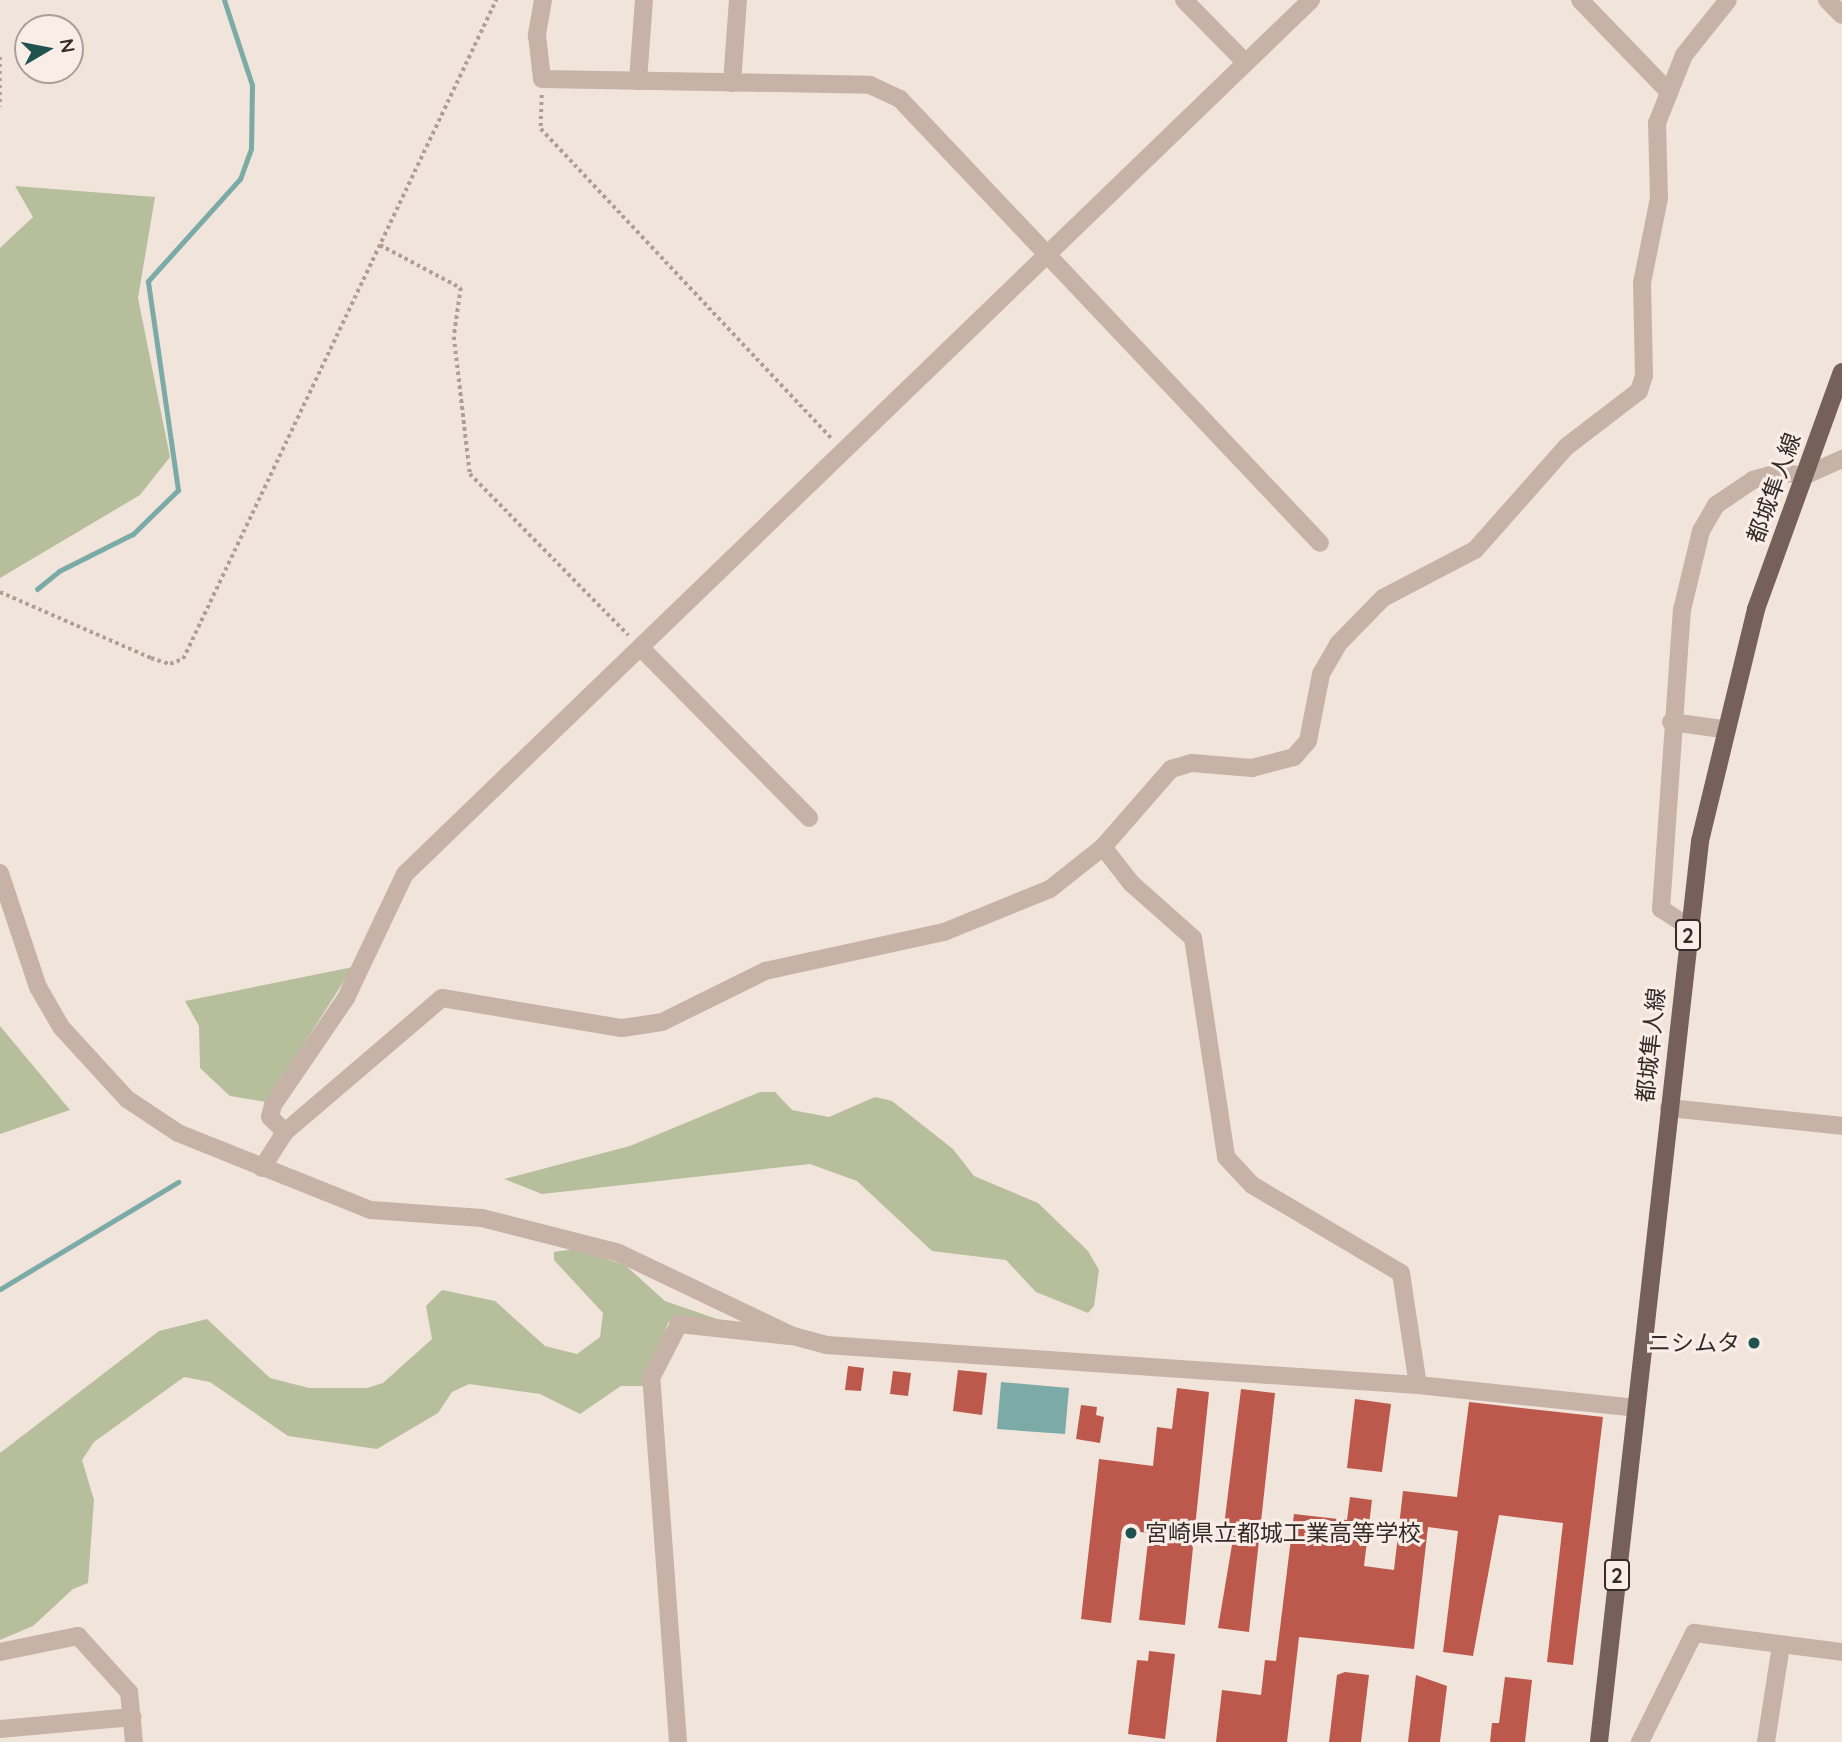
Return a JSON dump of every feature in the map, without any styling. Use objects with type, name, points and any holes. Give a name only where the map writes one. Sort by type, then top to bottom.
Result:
[{"type":"main road","name":"都城隼人線","points":[[1599,1742],[1689,927],[1723,729],[1756,609],[1842,372]]},
{"type":"street","points":[[543,0],[537,35],[542,79],[870,85],[900,99],[1045,257],[1320,543]]},
{"type":"street","points":[[638,81],[644,0]]},
{"type":"street","points":[[732,83],[738,0]]},
{"type":"street","points":[[1184,0],[1246,63]]},
{"type":"street","points":[[285,1132],[271,1117],[273,1105],[346,998],[405,874],[1311,0]]},
{"type":"street","points":[[1580,0],[1668,92]]},
{"type":"street","points":[[262,1168],[285,1132],[442,998],[622,1028],[662,1022],[765,971],[974,921],[1050,889],[1103,847],[1171,769],[1192,763],[1252,768],[1294,757],[1308,741],[1321,674],[1338,644],[1383,597],[1475,550],[1566,447],[1639,391],[1642,283],[1658,198],[1657,123],[1684,55],[1728,0]]},
{"type":"street","points":[[1828,0],[1842,15]]},
{"type":"street","points":[[1689,927],[1661,909],[1671,722],[1682,610],[1700,531],[1716,505],[1753,480],[1781,472],[1804,476],[1842,459]]},
{"type":"street","points":[[641,648],[810,818]]},
{"type":"street","points":[[1671,722],[1723,729]]},
{"type":"street","points":[[1103,847],[1131,883],[1193,938],[1226,1157],[1252,1185],[1401,1273],[1418,1384]]},
{"type":"street","points":[[0,873],[38,987],[94,1068],[178,1133],[371,1210],[482,1218],[619,1253],[793,1336]]},
{"type":"street","points":[[1669,1108],[1842,1126]]},
{"type":"street","points":[[678,1742],[651,1378],[678,1324],[793,1336],[851,1348],[1418,1384],[1636,1408]]},
{"type":"street","points":[[1640,1742],[1694,1633],[1842,1653]]},
{"type":"street","points":[[0,1652],[78,1636],[130,1692],[134,1742]]},
{"type":"street","points":[[1766,1742],[1782,1645]]},
{"type":"street","points":[[0,1729],[132,1717]]},
{"type":"path","points":[[0,592],[151,658],[170,664],[183,659],[496,0]]},
{"type":"path","points":[[0,57],[0,107]]},
{"type":"path","points":[[542,79],[541,129],[844,452]]},
{"type":"path","points":[[380,245],[461,288],[454,337],[470,474],[641,648]]},
{"type":"green space","points":[[15,186],[155,197],[138,298],[170,457],[140,495],[0,578],[0,248],[33,217]]},
{"type":"green space","points":[[353,967],[267,1102],[230,1096],[200,1068],[199,1026],[185,1001]]},
{"type":"green space","points":[[0,1026],[70,1110],[0,1134]]},
{"type":"green space","points":[[760,1092],[775,1092],[792,1110],[829,1117],[875,1097],[892,1101],[953,1149],[974,1176],[1038,1203],[1088,1251],[1099,1270],[1094,1306],[1088,1313],[1036,1292],[1006,1260],[932,1251],[857,1181],[810,1164],[542,1194],[504,1179],[630,1146]]},
{"type":"green space","points":[[575,1249],[625,1265],[665,1301],[746,1329],[678,1317],[668,1323],[645,1386],[621,1386],[580,1414],[540,1394],[469,1384],[452,1392],[438,1413],[377,1449],[288,1436],[210,1382],[184,1377],[94,1442],[82,1460],[94,1500],[88,1583],[73,1589],[33,1626],[0,1640],[0,1453],[159,1331],[207,1319],[270,1378],[309,1388],[367,1388],[383,1383],[432,1339],[426,1306],[442,1290],[495,1301],[545,1346],[577,1354],[600,1337],[603,1313],[554,1260],[554,1252]]},
{"type":"water","points":[[1001,1382],[1069,1388],[1065,1434],[997,1429]]},
{"type":"building","points":[[848,1366],[864,1368],[861,1391],[845,1390]]},
{"type":"building","points":[[958,1370],[987,1373],[982,1415],[953,1411]]},
{"type":"building","points":[[893,1371],[911,1373],[908,1396],[890,1394]]},
{"type":"building","points":[[1177,1388],[1209,1392],[1185,1625],[1139,1620],[1149,1533],[1122,1530],[1111,1623],[1081,1619],[1099,1459],[1153,1466],[1157,1427],[1172,1429]]},
{"type":"building","points":[[1241,1389],[1275,1393],[1249,1632],[1218,1628],[1235,1527],[1224,1526]]},
{"type":"building","points":[[1355,1399],[1391,1404],[1382,1472],[1347,1468]]},
{"type":"building","points":[[1469,1402],[1603,1417],[1573,1665],[1547,1662],[1563,1523],[1499,1515],[1473,1656],[1443,1652],[1458,1531],[1428,1527],[1414,1649],[1299,1637],[1287,1742],[1216,1742],[1222,1690],[1261,1695],[1265,1660],[1276,1661],[1294,1514],[1347,1520],[1350,1497],[1372,1500],[1364,1566],[1394,1570],[1403,1491],[1457,1497]]},
{"type":"building","points":[[1081,1405],[1097,1407],[1096,1415],[1104,1417],[1100,1443],[1076,1439]]},
{"type":"building","points":[[1149,1651],[1175,1654],[1165,1739],[1128,1734],[1137,1660],[1148,1661]]},
{"type":"building","points":[[1345,1672],[1369,1675],[1361,1742],[1329,1742],[1337,1675]]},
{"type":"building","points":[[1416,1675],[1447,1686],[1440,1742],[1408,1742]]},
{"type":"building","points":[[1505,1677],[1532,1680],[1525,1742],[1490,1742],[1492,1723],[1499,1723]]},
{"type":"waterway","points":[[37,589],[59,571],[133,534],[178,490],[148,281],[240,179],[251,149],[252,85],[224,0]]},
{"type":"waterway","points":[[0,1289],[178,1182]]},
{"type":"place","name":"ニシムタ","points":[[1754,1343]]},
{"type":"place","name":"宮崎県立都城工業高等学校","points":[[1131,1533]]}]
